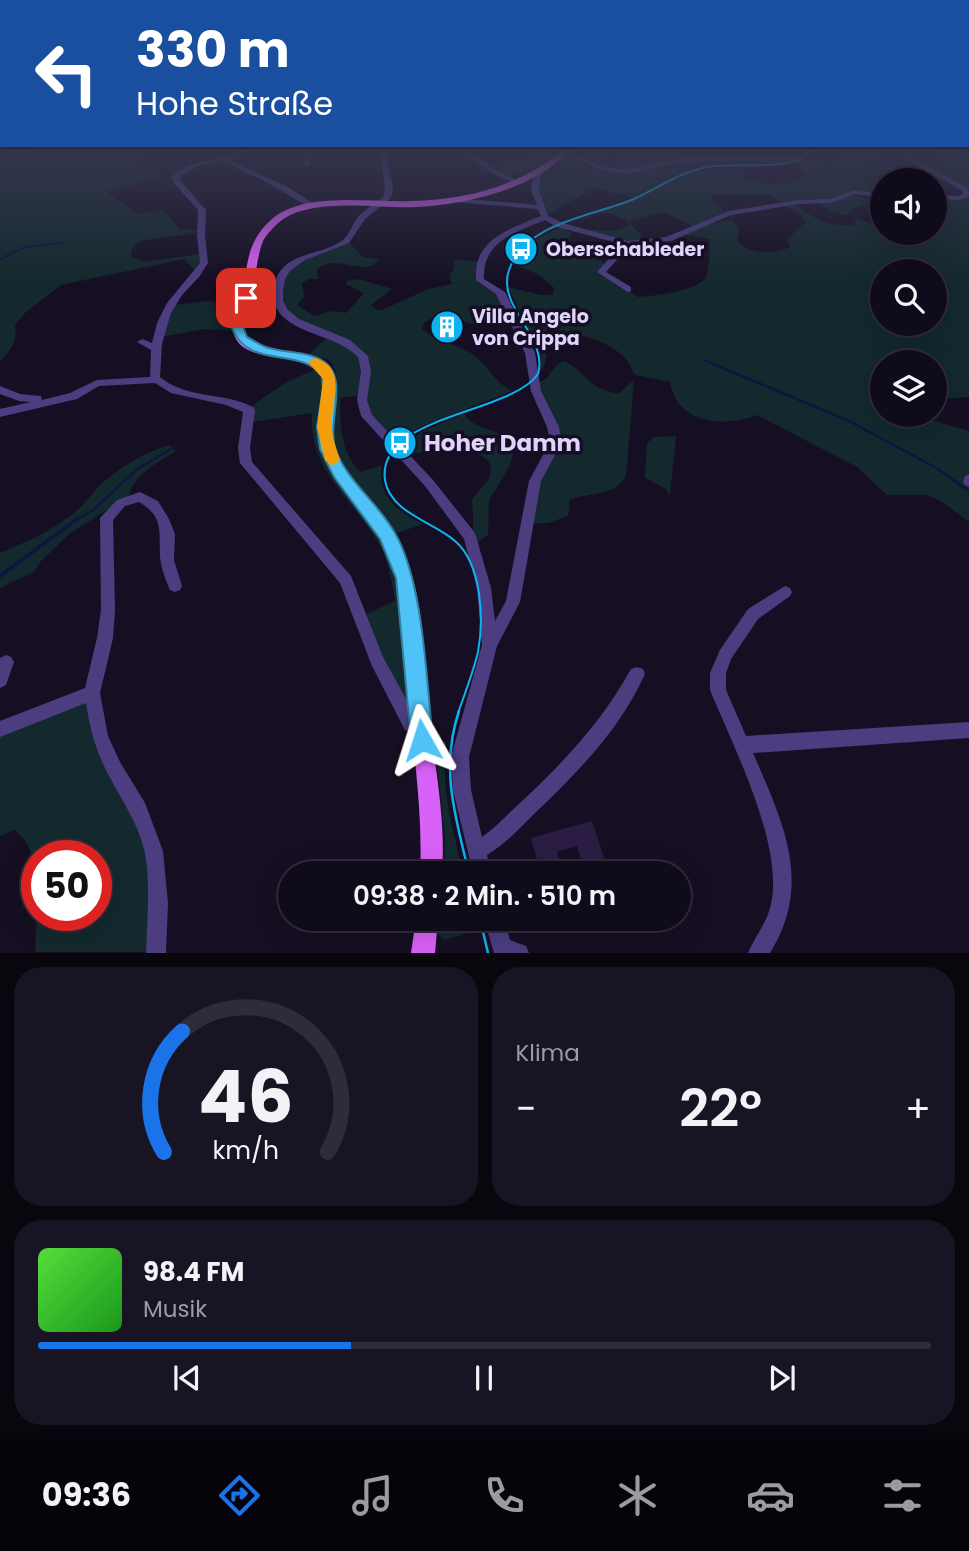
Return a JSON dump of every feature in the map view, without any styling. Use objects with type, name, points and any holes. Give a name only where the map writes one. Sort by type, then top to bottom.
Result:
[{"type":"main road","points":[[431,861],[432,824],[405,578],[388,536],[340,473],[328,449],[324,427],[330,389],[329,376],[323,367],[309,360],[253,348],[237,331],[262,234],[281,216],[311,205],[379,206],[456,200],[476,193]]},
{"type":"main road","points":[[423,953],[426,931]]},
{"type":"street","points":[[156,380],[155,348],[168,309],[204,263],[202,210],[188,193]]},
{"type":"street","points":[[292,193],[311,205]]},
{"type":"street","points":[[388,193],[379,206],[362,217],[347,241],[300,258],[290,265],[279,285],[278,304],[292,318],[341,340],[363,356],[366,371],[362,400],[367,416],[436,492],[470,537],[484,588],[490,645]]},
{"type":"street","points":[[535,193],[545,217],[560,225],[628,243],[668,239],[729,214],[799,202],[831,201],[851,193]]},
{"type":"street","points":[[947,198],[958,198],[969,194]]},
{"type":"street","points":[[456,200],[539,207]]},
{"type":"street","points":[[479,861],[462,790],[460,757],[490,645],[513,602],[535,481],[554,448],[556,436],[537,391],[530,353],[500,292],[482,282],[478,267],[484,254],[503,235],[545,217]]},
{"type":"street","points":[[628,243],[601,272],[628,289]]},
{"type":"street","points":[[142,342],[155,348]]},
{"type":"street","points":[[0,413],[73,396],[97,383],[156,380],[189,394],[248,409],[244,448],[246,463],[341,573],[396,700],[411,724],[421,727]]},
{"type":"street","points":[[0,390],[19,397],[52,401]]},
{"type":"street","points":[[156,953],[158,903],[154,851],[139,809],[114,768],[100,737],[92,693],[105,638],[108,610],[106,520],[118,505],[140,498],[156,507],[168,534],[167,560],[175,586]]},
{"type":"street","points":[[758,953],[771,934],[778,915],[782,896],[782,856],[769,810],[718,690],[718,673],[725,655],[753,614],[785,592]]},
{"type":"street","points":[[0,680],[6,662]]},
{"type":"street","points":[[476,851],[489,843],[575,764],[616,711],[636,674]]},
{"type":"street","points":[[0,729],[92,693]]},
{"type":"street","points":[[741,744],[969,730]]},
{"type":"street","points":[[498,931],[504,953],[512,950],[519,953]]},
{"type":"green space","points":[[0,193],[108,193],[138,214],[164,210],[180,229],[198,230],[198,233],[139,241],[131,251],[132,257],[144,262],[199,254],[202,266],[197,272],[184,259],[61,285],[26,312],[15,325],[13,345],[0,362]]},
{"type":"green space","points":[[540,193],[585,193],[546,216]]},
{"type":"green space","points":[[618,193],[641,193],[634,197]]},
{"type":"green space","points":[[646,193],[851,193],[834,199],[784,204],[771,195],[711,194],[712,201],[721,206],[724,214],[696,228],[664,212],[629,221],[645,241],[624,241],[584,230],[616,230],[629,226],[628,221],[607,212],[564,225]]},
{"type":"green space","points":[[850,195],[869,199],[870,204],[853,208],[848,215],[832,212],[817,202]]},
{"type":"green space","points":[[969,197],[969,397],[947,398],[947,350],[870,350],[870,427],[947,427],[947,425],[969,431],[969,473],[964,477],[969,487],[969,522],[941,501],[927,495],[887,495],[857,467],[757,415],[717,421],[692,414],[682,407],[674,396],[670,382],[635,375],[622,355],[598,341],[569,334],[552,338],[547,346],[541,371],[541,355],[508,287],[541,295],[553,295],[554,288],[545,280],[514,265],[536,239],[562,227],[572,234],[569,238],[571,250],[602,261],[605,265],[597,273],[603,272],[638,297],[675,292],[702,282],[708,269],[710,239],[684,235],[708,224],[732,220],[739,229],[737,241],[756,251],[770,252],[791,247],[786,240],[805,223],[800,213],[786,206],[796,204],[830,224],[854,225],[856,219],[870,223],[870,245],[947,245],[947,198]]},
{"type":"green space","points":[[348,241],[363,257],[379,259],[364,267],[334,263],[317,268],[318,279],[309,279],[302,283],[304,297],[297,305],[314,316],[332,311],[346,313],[364,293],[346,284],[347,281],[359,279],[392,289],[371,305],[382,310],[428,289],[452,284],[449,277],[454,268],[454,260],[477,261],[477,280],[495,291],[512,326],[477,325],[439,315],[425,322],[422,329],[433,337],[472,354],[500,383],[512,391],[423,426],[394,442],[366,410],[366,357],[288,314],[279,297],[279,288],[292,265]]},
{"type":"green space","points":[[256,283],[275,289],[277,306],[247,312]]},
{"type":"green space","points":[[209,301],[238,309],[232,331],[204,329],[162,337],[165,322],[174,305]]},
{"type":"green space","points":[[329,336],[337,339],[362,359],[359,395],[340,398],[341,427],[348,455],[360,472],[382,466],[382,486],[386,495],[398,509],[423,524],[397,533],[352,476],[337,452],[332,428],[337,377],[329,360],[309,354]]},
{"type":"green space","points":[[563,361],[609,392],[619,393],[634,380],[626,476],[609,490],[570,499],[568,516],[548,523],[530,524],[537,482],[554,454],[545,404],[538,383],[546,379]]},
{"type":"green space","points":[[316,369],[324,381],[320,428],[326,461],[334,476],[379,534],[388,549],[400,583],[413,709],[409,712],[362,616],[395,601],[388,564],[368,528],[325,468],[317,451],[312,413],[252,422],[253,405],[287,382]]},
{"type":"green space","points":[[464,414],[470,421],[503,437],[513,453],[510,465],[489,501],[488,535],[476,543],[472,500],[489,478],[491,466],[485,458],[460,451],[407,454],[402,449],[421,432]]},
{"type":"green space","points":[[676,436],[670,496],[666,489],[645,478],[647,443],[654,437]]},
{"type":"green space","points":[[170,445],[176,451],[141,475],[131,488],[129,496],[69,534],[39,563],[35,571],[0,588],[0,553],[53,528],[72,515],[115,473],[141,456]]},
{"type":"green space","points":[[86,702],[147,841],[150,952],[35,952],[36,931],[112,931],[112,840],[25,840],[14,830],[0,836],[0,733]]},
{"type":"green space","points":[[446,741],[446,791],[460,861],[444,861],[445,840],[436,749]]},
{"type":"green space","points":[[438,931],[476,931],[444,940],[438,935]]},
{"type":"building","points":[[592,821],[605,861],[581,861],[577,846],[557,852],[560,861],[538,861],[531,838]]},
{"type":"waterway","points":[[0,259],[25,247],[63,243]]},
{"type":"waterway","points":[[705,360],[722,368]]},
{"type":"waterway","points":[[718,366],[849,421],[938,469],[969,491]]},
{"type":"waterway","points":[[75,520],[92,511],[137,469],[178,445]]},
{"type":"waterway","points":[[0,576],[75,520]]},
{"type":"tram line","points":[[458,713],[474,668],[480,639],[476,578],[464,551],[455,541],[395,501],[385,480],[388,458],[401,442],[422,428],[501,398],[523,387],[538,374],[536,347],[515,309],[507,284],[509,270],[517,254],[545,231],[645,193]]},
{"type":"tram line","points":[[459,711],[453,732],[450,772],[455,812],[466,861]]},
{"type":"tram line","points":[[483,931],[488,953]]},
{"type":"slow traffic","points":[[315,362],[325,369],[330,379],[324,427],[332,460]]},
{"type":"place","name":"Oberschableder","points":[[521,249]]},
{"type":"place","name":"Villa Angelo von Crippa","points":[[447,327]]},
{"type":"place","name":"Hoher Damm","points":[[400,443]]},
{"type":"route","points":[[246,298],[238,319],[237,331],[247,344],[253,348],[315,362],[323,367],[329,376],[330,389],[324,427],[328,449],[340,473],[388,536],[405,578],[422,740]]}]
